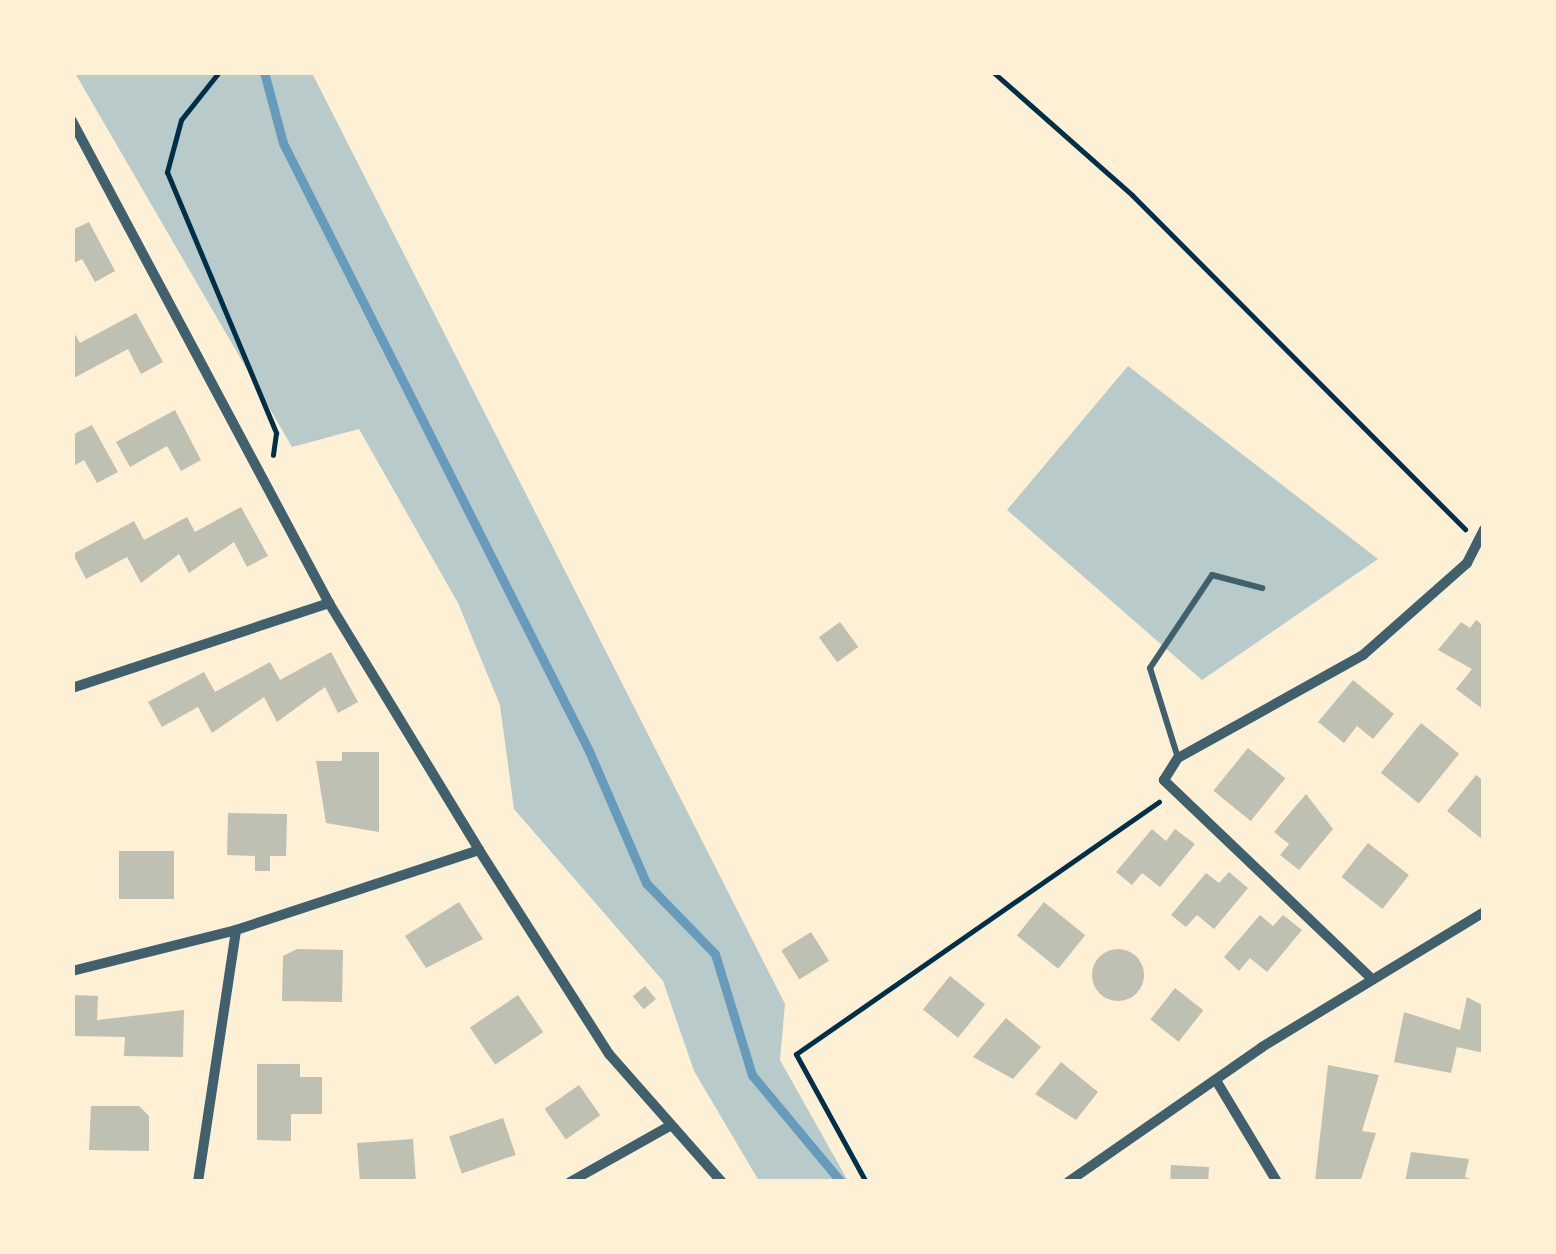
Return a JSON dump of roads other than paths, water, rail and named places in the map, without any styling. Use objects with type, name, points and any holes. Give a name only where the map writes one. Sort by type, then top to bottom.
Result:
[{"type":"street","points":[[72,121],[270,482],[329,603],[479,850],[609,1054],[668,1127],[722,1182]]},
{"type":"street","points":[[1372,979],[1170,794],[1164,780],[1178,758],[1362,655],[1467,563],[1482,538]]},
{"type":"street","points":[[72,688],[329,603]]},
{"type":"street","points":[[72,971],[236,930],[479,850]]},
{"type":"street","points":[[1068,1182],[1372,979],[1484,912]]},
{"type":"street","points":[[198,1182],[236,930]]},
{"type":"street","points":[[1217,1082],[1277,1182]]},
{"type":"street","points":[[570,1182],[668,1127]]},
{"type":"lane","points":[[1178,758],[1150,668],[1212,576],[1262,588]]},
{"type":"waterway","points":[[264,72],[283,143],[589,751],[646,883],[715,954],[752,1075],[841,1182]]}]
